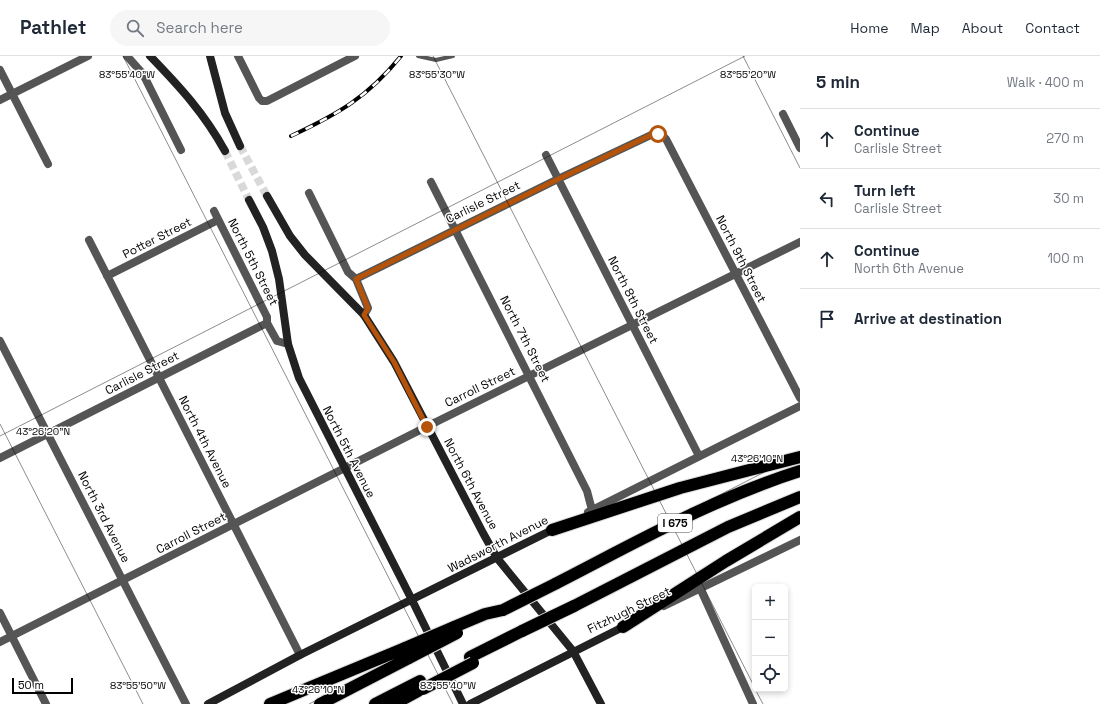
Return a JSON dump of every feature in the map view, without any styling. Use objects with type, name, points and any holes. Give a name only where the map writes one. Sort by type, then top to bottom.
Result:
[{"type":"highway","points":[[552,530],[680,488],[800,457]]},
{"type":"highway","name":"I 675","points":[[407,653],[456,630],[485,614],[503,610],[711,504],[800,471]]},
{"type":"highway","name":"I 675","points":[[375,704],[422,685],[472,660],[519,632],[574,606],[728,527],[800,496]]},
{"type":"highway","points":[[623,627],[726,561],[800,518]]},
{"type":"highway","points":[[270,704],[407,653]]},
{"type":"highway","points":[[320,704],[407,653]]},
{"type":"highway","points":[[394,704],[422,685]]},
{"type":"street","points":[[0,100],[88,56]]},
{"type":"street","points":[[127,56],[143,74],[181,150]]},
{"type":"street","points":[[150,56],[192,101],[211,126],[224,151]]},
{"type":"street","points":[[210,56],[225,113],[240,146]]},
{"type":"street","points":[[238,56],[259,98],[262,101],[267,101],[355,56]]},
{"type":"street","points":[[0,70],[48,164]]},
{"type":"street","points":[[783,114],[800,148]]},
{"type":"street","name":"Carlisle Street","points":[[356,279],[558,179],[651,135],[658,134]]},
{"type":"street","name":"North 9th Street","points":[[658,134],[666,139],[800,398]]},
{"type":"street","name":"North 8th Street","points":[[546,155],[699,456]]},
{"type":"street","name":"North 7th Street","points":[[431,182],[454,230],[530,375],[587,491],[592,510]]},
{"type":"street","points":[[309,193],[348,272],[356,279],[368,308],[364,315]]},
{"type":"street","name":"North 6th Avenue","points":[[267,196],[290,236],[305,255],[364,315],[394,362],[497,558],[573,651],[601,704]]},
{"type":"street","name":"North 5th Avenue","points":[[249,200],[263,227],[272,251],[279,279],[288,344],[304,389],[412,600],[463,704]]},
{"type":"street","name":"North 5th Street","points":[[214,211],[267,317],[267,324]]},
{"type":"street","name":"Potter Street","points":[[107,276],[218,220]]},
{"type":"street","name":"North 4th Avenue","points":[[89,240],[300,655]]},
{"type":"street","name":"Carroll Street","points":[[0,642],[530,375],[800,242]]},
{"type":"street","points":[[267,324],[277,341],[288,344]]},
{"type":"street","name":"Carlisle Street","points":[[0,458],[267,324]]},
{"type":"street","name":"North 3rd Avenue","points":[[0,341],[186,704]]},
{"type":"street","name":"Wadsworth Avenue","points":[[208,704],[300,655],[800,406]]},
{"type":"street","name":"Fitzhugh Street","points":[[470,704],[573,651],[800,540]]},
{"type":"street","points":[[700,588],[753,704]]},
{"type":"street","points":[[0,613],[46,704]]},
{"type":"lane","points":[[418,56],[436,60],[454,56]]},
{"type":"tunnel","points":[[240,146],[267,196]]},
{"type":"tunnel","points":[[225,151],[249,200]]},
{"type":"railway","points":[[291,136],[338,112],[364,94],[401,56]]},
{"type":"route","points":[[427,427],[394,362],[364,315],[368,308],[356,279],[558,179],[651,135],[658,134]]}]
